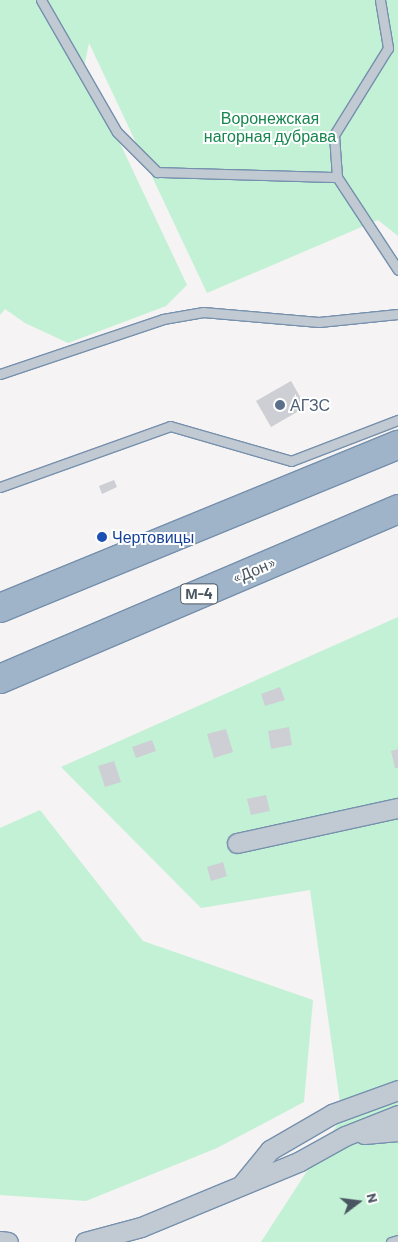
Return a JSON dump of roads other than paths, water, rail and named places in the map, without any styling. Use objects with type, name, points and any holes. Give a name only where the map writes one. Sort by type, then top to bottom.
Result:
[{"type":"highway","points":[[0,608],[398,445]]},
{"type":"highway","name":"«Дон»","points":[[0,679],[398,509]]},
{"type":"street","points":[[237,843],[398,808]]},
{"type":"street","points":[[242,1184],[270,1150],[332,1114],[398,1090]]},
{"type":"street","points":[[85,1242],[141,1226],[300,1161],[345,1136],[398,1115]]},
{"type":"street","points":[[345,1136],[398,1132]]},
{"type":"street","points":[[0,1241],[8,1242]]},
{"type":"lane","points":[[41,0],[117,132],[157,172],[337,177]]},
{"type":"lane","points":[[380,0],[388,48],[334,135],[337,177],[398,270]]},
{"type":"lane","points":[[0,374],[163,319],[203,312],[319,322],[398,314]]},
{"type":"lane","points":[[0,487],[170,426],[290,461],[398,420]]},
{"type":"lane","points":[[391,1242],[398,1240]]},
{"type":"place","name":"АГЗС","points":[[280,405]]},
{"type":"place","name":"Чертовицы","points":[[102,537]]},
{"type":"park label","name":"Воронежская нагорная дубрава","points":[[270,127]]}]
